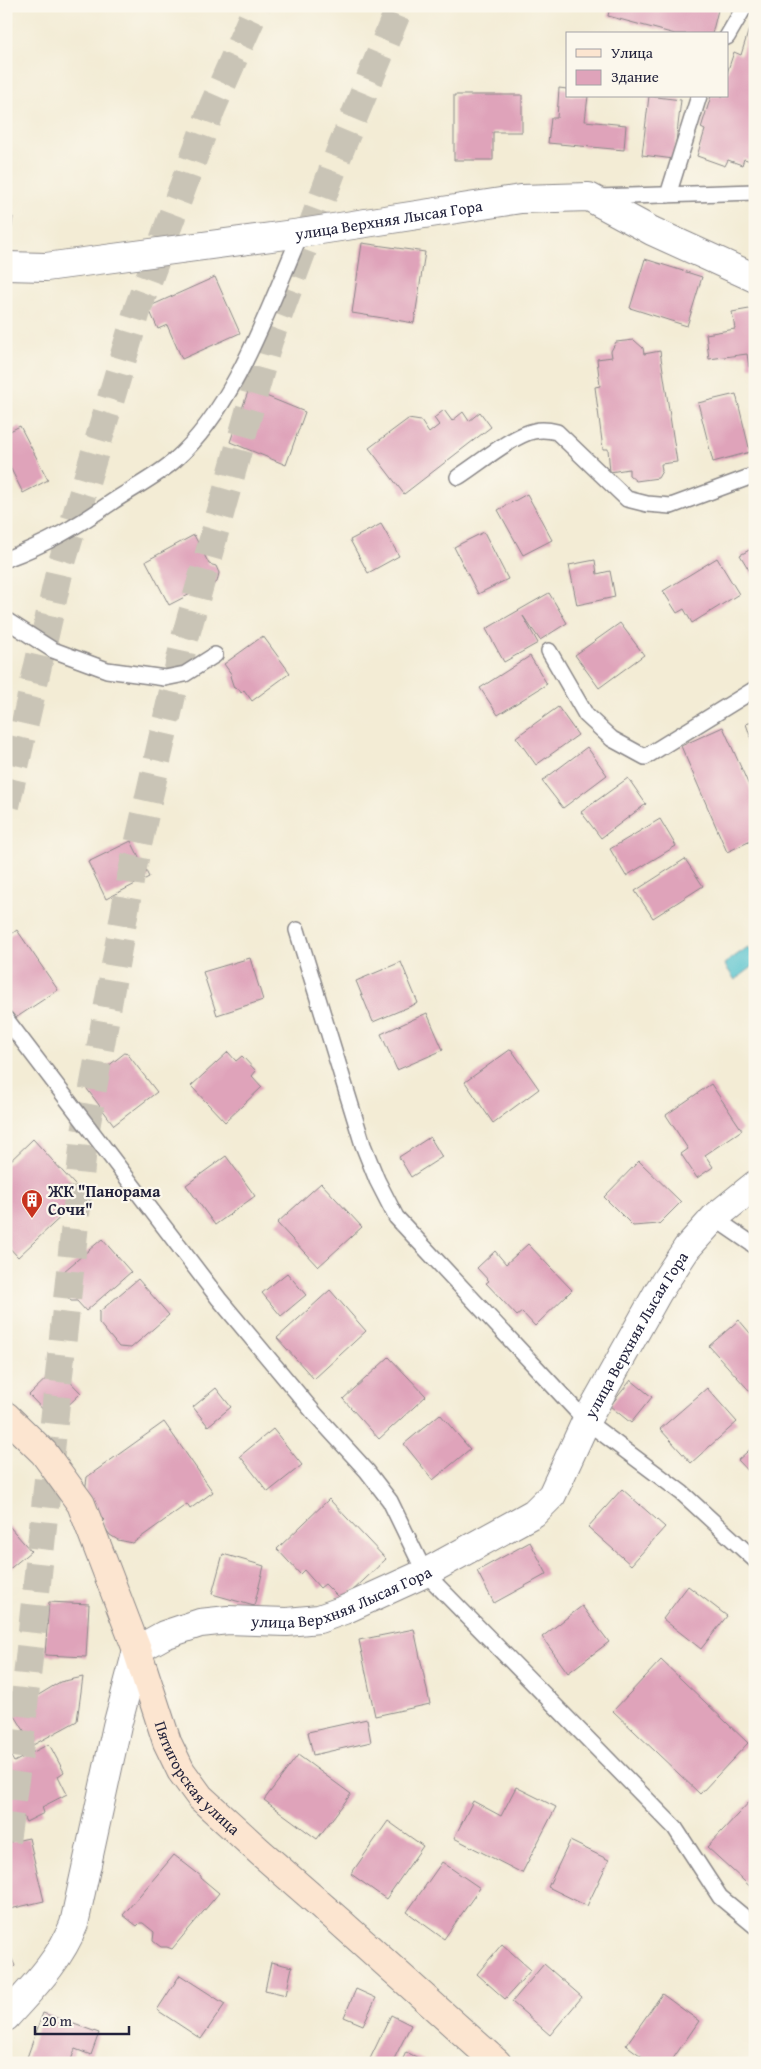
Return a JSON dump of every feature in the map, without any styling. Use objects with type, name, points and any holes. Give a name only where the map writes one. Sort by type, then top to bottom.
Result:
[{"type":"street","name":"улица Верхняя Лысая Гора","points":[[6,266],[46,267],[301,233],[521,199],[589,197]]},
{"type":"street","points":[[589,197],[652,231],[755,278]]},
{"type":"street","name":"улица Верхняя Лысая Гора","points":[[137,1650],[164,1635],[200,1623],[228,1620],[287,1622],[319,1620],[425,1574],[534,1513],[552,1494],[586,1421],[658,1292],[686,1248],[714,1218],[755,1185]]},
{"type":"street","name":"Пятигорская улица","points":[[6,1416],[44,1453],[81,1504],[137,1650],[167,1742],[181,1771],[200,1797],[497,2063]]},
{"type":"street","points":[[6,2017],[51,1965],[66,1944],[74,1924],[117,1726],[137,1650]]},
{"type":"lane","points":[[728,35],[745,6]]},
{"type":"lane","points":[[668,195],[698,98]]},
{"type":"lane","points":[[589,197],[755,192]]},
{"type":"lane","points":[[6,559],[64,534],[175,460],[201,433],[248,356],[301,233]]},
{"type":"lane","points":[[458,477],[518,437],[532,431],[546,430],[557,432],[626,499],[648,504],[671,506],[755,475]]},
{"type":"lane","points":[[6,620],[53,650],[107,670],[165,678],[185,674],[215,655]]},
{"type":"lane","points":[[549,650],[586,715],[612,739],[645,757],[755,689]]},
{"type":"lane","points":[[297,930],[363,1146],[377,1180],[396,1217],[586,1421],[682,1493],[755,1560]]},
{"type":"lane","points":[[6,1019],[219,1299],[390,1501],[425,1574],[675,1828],[720,1896],[755,1926]]},
{"type":"lane","points":[[714,1218],[755,1246]]},
{"type":"water","points":[[748,947],[755,956],[755,965],[735,980],[724,964]]},
{"type":"building","points":[[610,6],[719,6],[712,32],[668,32],[608,16]]},
{"type":"building","points":[[749,29],[755,31],[755,162],[744,159],[742,165],[728,160],[725,166],[697,156],[705,130],[701,128],[710,98],[728,98],[728,70],[734,52],[741,55]]},
{"type":"building","points":[[559,88],[566,89],[566,98],[588,98],[585,121],[626,125],[624,150],[548,143],[551,118],[557,118]]},
{"type":"building","points":[[454,95],[522,95],[522,132],[493,132],[493,160],[454,160]]},
{"type":"building","points":[[649,98],[681,100],[674,159],[642,155]]},
{"type":"building","points":[[6,216],[13,217],[9,250],[6,250]]},
{"type":"building","points":[[362,243],[425,252],[414,323],[352,313]]},
{"type":"building","points":[[645,259],[702,277],[687,326],[630,308]]},
{"type":"building","points":[[215,277],[240,333],[182,359],[167,325],[158,329],[148,307]]},
{"type":"building","points":[[755,308],[755,367],[749,367],[747,354],[709,359],[706,334],[735,329],[732,312]]},
{"type":"building","points":[[634,340],[643,348],[644,354],[660,351],[677,462],[661,464],[662,471],[658,478],[636,481],[629,475],[629,469],[610,472],[608,449],[603,449],[595,387],[600,386],[597,359],[612,357],[611,351],[616,342]]},
{"type":"building","points":[[249,389],[305,412],[286,465],[230,442]]},
{"type":"building","points":[[736,394],[750,452],[713,462],[698,403]]},
{"type":"building","points":[[444,410],[452,421],[463,412],[469,421],[480,412],[491,427],[404,494],[369,448],[408,419],[421,421],[429,433],[439,425],[434,418]]},
{"type":"building","points":[[20,426],[48,480],[23,493],[6,459],[6,433]]},
{"type":"building","points":[[527,494],[552,540],[523,555],[498,510]]},
{"type":"building","points":[[381,524],[399,556],[368,573],[350,540]]},
{"type":"building","points":[[484,532],[508,579],[478,594],[454,547]]},
{"type":"building","points":[[194,535],[209,564],[216,566],[219,573],[217,582],[169,605],[146,561]]},
{"type":"building","points":[[755,547],[755,580],[740,555]]},
{"type":"building","points":[[717,558],[739,594],[692,623],[684,609],[677,613],[663,591]]},
{"type":"building","points":[[595,560],[597,574],[610,571],[615,597],[577,605],[569,565]]},
{"type":"building","points":[[549,593],[567,623],[540,640],[523,616],[538,643],[504,662],[486,629]]},
{"type":"building","points":[[620,623],[644,655],[599,688],[575,655]]},
{"type":"building","points":[[263,636],[290,673],[252,701],[244,690],[241,693],[239,689],[234,688],[230,676],[232,675],[224,664]]},
{"type":"building","points":[[530,656],[547,684],[498,715],[480,688]]},
{"type":"building","points":[[558,707],[578,735],[536,765],[516,737]]},
{"type":"building","points":[[755,721],[755,747],[754,747],[746,724]]},
{"type":"building","points":[[723,727],[755,799],[755,839],[727,852],[681,746]]},
{"type":"building","points":[[587,747],[607,775],[563,808],[542,781]]},
{"type":"building","points":[[628,778],[646,804],[601,838],[581,812]]},
{"type":"building","points":[[660,819],[676,846],[626,876],[610,849]]},
{"type":"building","points":[[131,841],[149,877],[106,899],[88,862]]},
{"type":"building","points":[[685,859],[703,886],[653,918],[635,891]]},
{"type":"building","points":[[17,930],[58,990],[14,1019],[6,1007],[6,938]]},
{"type":"building","points":[[250,958],[263,1000],[217,1015],[203,972]]},
{"type":"building","points":[[401,962],[418,1003],[373,1022],[356,981]]},
{"type":"building","points":[[427,1013],[443,1050],[397,1070],[381,1034]]},
{"type":"building","points":[[511,1049],[539,1089],[493,1123],[465,1082]]},
{"type":"building","points":[[126,1052],[157,1092],[114,1125],[84,1085]]},
{"type":"building","points":[[228,1052],[236,1061],[242,1056],[256,1071],[252,1076],[262,1087],[225,1122],[191,1086]]},
{"type":"building","points":[[711,1084],[742,1130],[705,1155],[713,1167],[697,1178],[681,1154],[688,1149],[666,1115]]},
{"type":"building","points":[[430,1137],[442,1157],[411,1177],[399,1157]]},
{"type":"building","name":"ЖК \"Панорама Сочи\"","points":[[33,1139],[84,1195],[18,1257],[6,1244],[6,1165]]},
{"type":"building","points":[[226,1156],[255,1196],[215,1225],[186,1185]]},
{"type":"building","points":[[639,1161],[681,1202],[659,1224],[633,1226],[604,1197]]},
{"type":"building","points":[[321,1183],[362,1227],[318,1267],[277,1223]]},
{"type":"building","points":[[102,1239],[131,1272],[86,1311],[77,1301],[71,1301],[63,1292],[64,1286],[57,1277]]},
{"type":"building","points":[[528,1244],[572,1290],[535,1326],[522,1312],[517,1316],[486,1283],[489,1281],[477,1268],[495,1251],[506,1264]]},
{"type":"building","points":[[287,1273],[306,1295],[281,1316],[262,1293]]},
{"type":"building","points":[[138,1279],[169,1315],[131,1348],[119,1347],[99,1323],[99,1312]]},
{"type":"building","points":[[330,1290],[366,1331],[314,1379],[277,1338]]},
{"type":"building","points":[[739,1320],[755,1339],[755,1397],[709,1346]]},
{"type":"building","points":[[389,1357],[426,1396],[379,1439],[343,1399]]},
{"type":"building","points":[[57,1368],[81,1393],[53,1420],[29,1395]]},
{"type":"building","points":[[631,1380],[652,1397],[631,1423],[610,1406]]},
{"type":"building","points":[[216,1388],[231,1407],[208,1426],[193,1407]]},
{"type":"building","points":[[707,1388],[737,1422],[691,1463],[660,1429]]},
{"type":"building","points":[[440,1414],[470,1449],[433,1480],[404,1444]]},
{"type":"building","points":[[164,1422],[213,1492],[190,1509],[187,1504],[133,1543],[118,1540],[110,1535],[103,1525],[104,1520],[98,1517],[96,1513],[98,1510],[85,1492],[87,1477]]},
{"type":"building","points":[[273,1429],[302,1465],[268,1492],[240,1456]]},
{"type":"building","points":[[755,1445],[755,1478],[738,1460]]},
{"type":"building","points":[[622,1489],[665,1527],[631,1565],[588,1527]]},
{"type":"building","points":[[329,1499],[386,1559],[342,1601],[325,1584],[320,1588],[304,1570],[300,1574],[277,1549]]},
{"type":"building","points":[[9,1526],[31,1551],[6,1572],[6,1528]]},
{"type":"building","points":[[530,1542],[547,1574],[494,1603],[477,1571]]},
{"type":"building","points":[[223,1554],[264,1566],[254,1606],[212,1594]]},
{"type":"building","points":[[688,1586],[727,1616],[701,1649],[663,1619]]},
{"type":"building","points":[[49,1602],[89,1604],[86,1657],[45,1655]]},
{"type":"building","points":[[582,1606],[609,1642],[568,1673],[542,1637]]},
{"type":"building","points":[[414,1629],[430,1704],[375,1716],[359,1640]]},
{"type":"building","points":[[661,1660],[748,1743],[700,1794],[613,1711]]},
{"type":"building","points":[[83,1677],[77,1721],[33,1745],[12,1711],[60,1682]]},
{"type":"building","points":[[367,1719],[371,1742],[313,1755],[308,1732]]},
{"type":"building","points":[[49,1744],[64,1772],[58,1776],[67,1794],[42,1807],[44,1813],[26,1822],[23,1816],[6,1825],[6,1757],[10,1755],[14,1762]]},
{"type":"building","points":[[298,1755],[351,1794],[317,1839],[264,1800]]},
{"type":"building","points":[[516,1787],[556,1807],[522,1873],[454,1838],[473,1801],[501,1816]]},
{"type":"building","points":[[753,1798],[755,1800],[755,1891],[707,1847]]},
{"type":"building","points":[[388,1821],[423,1846],[386,1899],[351,1874]]},
{"type":"building","points":[[29,1838],[44,1901],[6,1910],[6,1843]]},
{"type":"building","points":[[570,1841],[609,1860],[587,1906],[548,1887]]},
{"type":"building","points":[[174,1855],[219,1893],[172,1949],[161,1947],[153,1941],[154,1932],[143,1923],[137,1926],[123,1915]]},
{"type":"building","points":[[442,1862],[480,1888],[444,1939],[407,1912]]},
{"type":"building","points":[[502,1944],[531,1970],[505,1999],[477,1974]]},
{"type":"building","points":[[6,1952],[9,1952],[15,1966],[6,1974]]},
{"type":"building","points":[[271,1962],[292,1967],[286,1995],[265,1990]]},
{"type":"building","points":[[544,1964],[582,1997],[550,2035],[512,2002]]},
{"type":"building","points":[[180,1975],[225,2004],[201,2039],[157,2010]]},
{"type":"building","points":[[356,1989],[376,1998],[363,2025],[344,2017]]},
{"type":"building","points":[[662,1994],[699,2021],[670,2063],[651,2063],[626,2045]]},
{"type":"building","points":[[43,2013],[99,2033],[91,2055],[75,2049],[70,2063],[25,2063]]},
{"type":"building","points":[[391,2015],[411,2025],[392,2063],[368,2063]]},
{"type":"building","points":[[406,2052],[429,2063],[401,2063]]},
{"type":"tunnel","points":[[6,806],[60,569],[138,308],[212,108],[257,6]]},
{"type":"tunnel","points":[[6,1841],[19,1753],[84,1139],[131,876],[185,638],[269,341],[339,153],[400,6]]},
{"type":"place","name":"ЖК \"Панорама Сочи\"","points":[[32,1219]]}]
